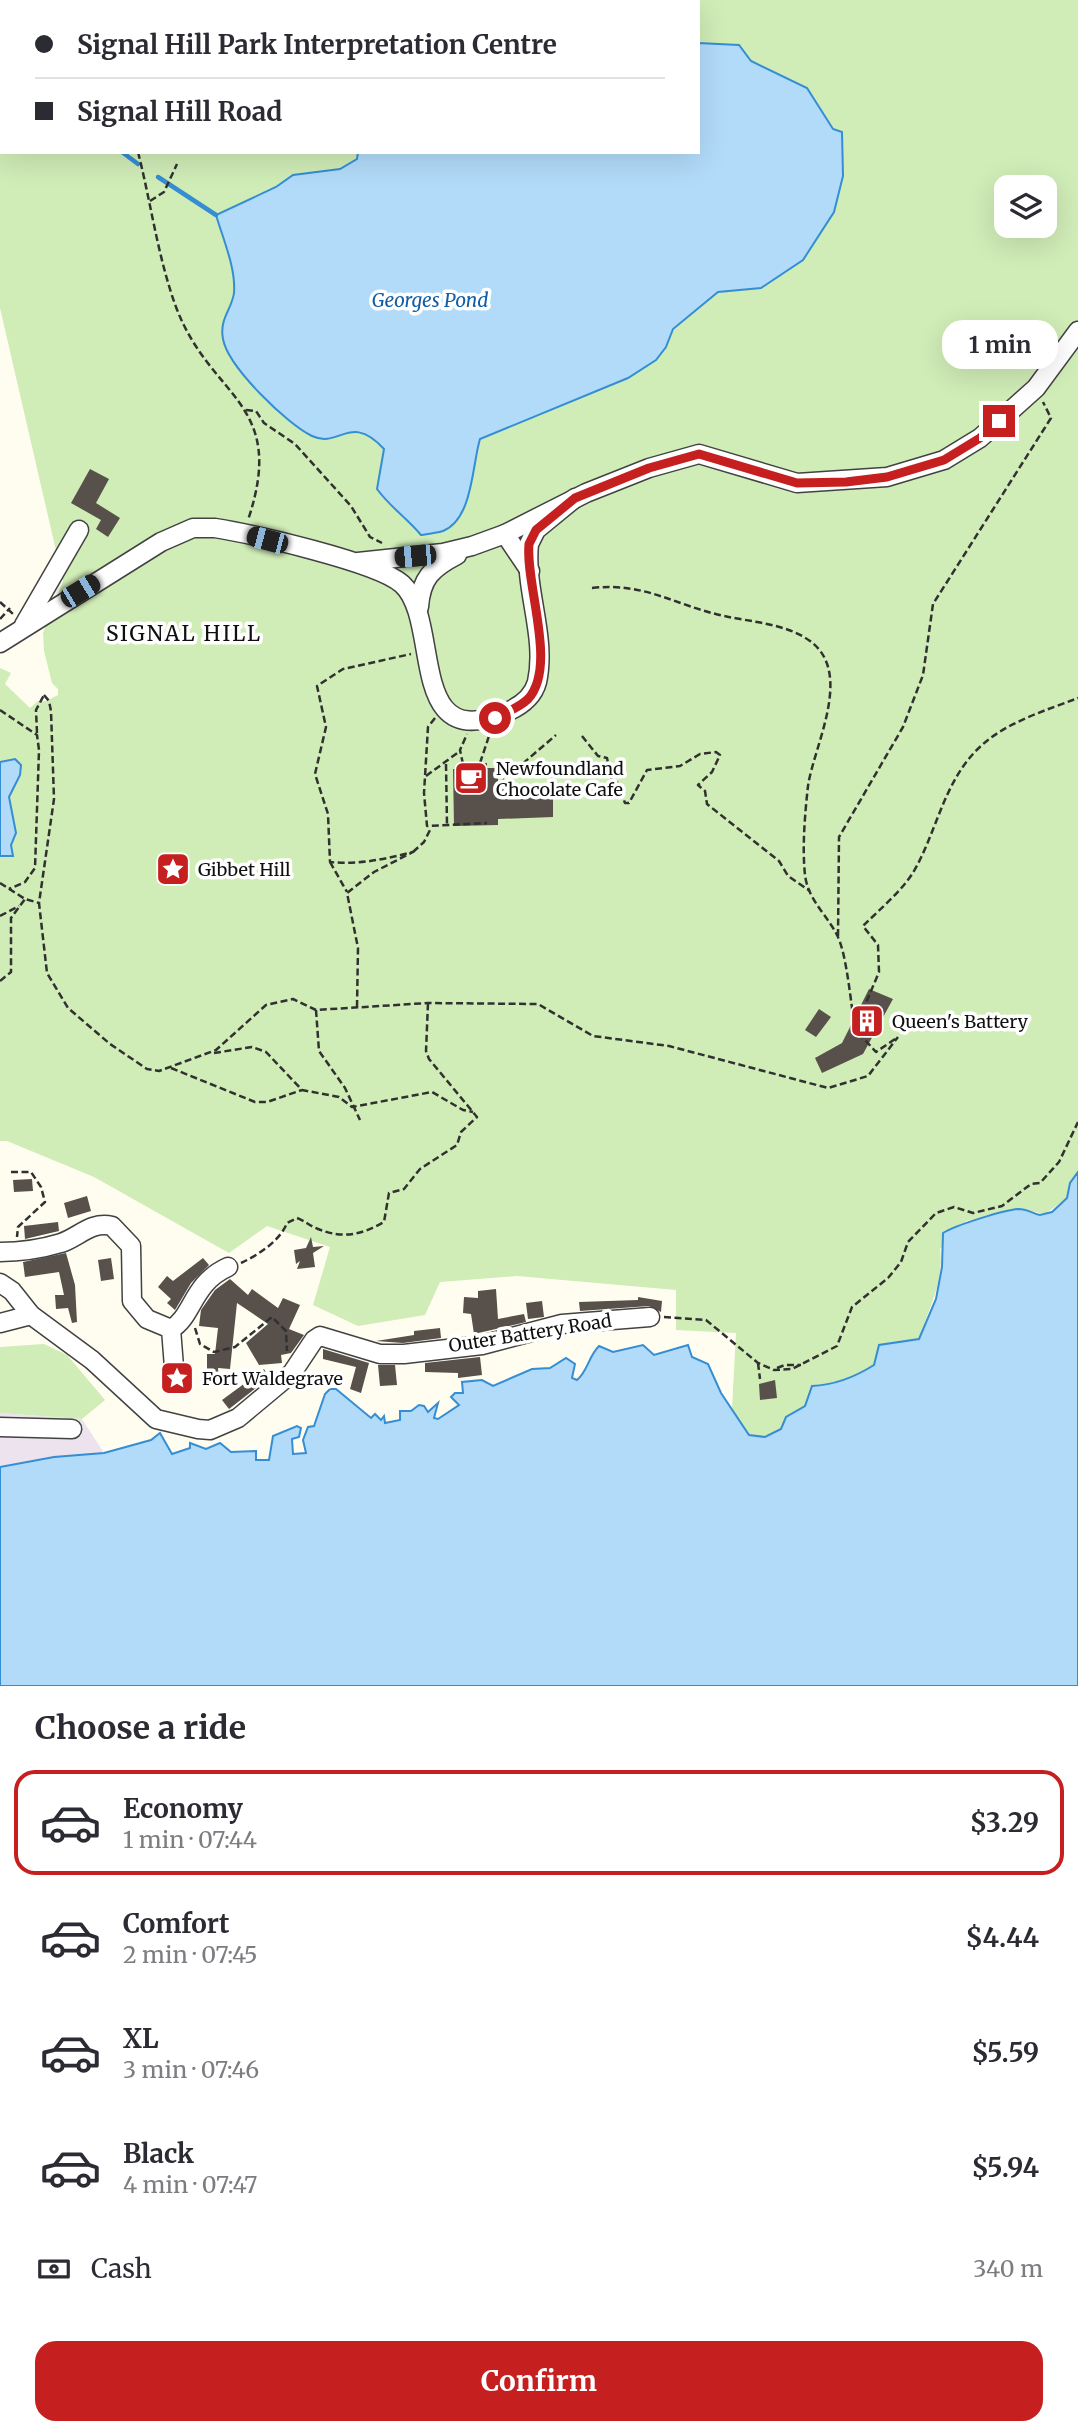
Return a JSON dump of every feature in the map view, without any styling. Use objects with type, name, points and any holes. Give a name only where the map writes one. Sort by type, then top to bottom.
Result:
[{"type":"street","points":[[358,562],[472,546],[505,534],[575,498],[649,468],[699,454],[797,483],[887,477],[944,460],[980,438],[1036,388],[1078,331]]},
{"type":"street","points":[[472,546],[429,572],[421,587],[419,607],[433,688],[452,714],[474,719],[495,718],[527,700],[537,682],[538,628],[529,547],[534,533],[575,498]]},
{"type":"street","points":[[0,643],[178,533],[203,527],[358,562],[402,584],[419,607]]},
{"type":"street","points":[[23,628],[79,530]]},
{"type":"street","points":[[505,534],[530,570]]},
{"type":"street","points":[[0,1252],[64,1242],[95,1225],[112,1226],[131,1245],[132,1301],[147,1319],[171,1329]]},
{"type":"street","points":[[171,1329],[179,1324],[190,1302],[207,1280],[228,1267]]},
{"type":"street","name":"Outer Battery Road","points":[[0,1283],[12,1292],[31,1315],[92,1360],[156,1419],[178,1426],[210,1430],[225,1425],[268,1395],[296,1366],[313,1339],[320,1336],[368,1351],[404,1354],[482,1345],[562,1324],[650,1317]]},
{"type":"street","points":[[0,1323],[31,1315]]},
{"type":"street","points":[[171,1329],[174,1367]]},
{"type":"street","points":[[0,1427],[72,1429]]},
{"type":"path","points":[[138,154],[176,307],[193,342],[245,410],[258,437],[261,459],[259,488],[243,534]]},
{"type":"path","points":[[150,201],[164,192],[177,164]]},
{"type":"path","points":[[9,889],[26,882],[35,868],[36,710],[44,695],[49,701],[51,711],[54,799],[39,903],[47,973],[68,1008],[110,1044],[147,1069],[159,1071],[170,1068],[216,1050],[266,1005],[293,999],[316,1010],[428,1003],[538,1004],[593,1036],[669,1046],[828,1088],[868,1076],[898,1037],[876,1052],[855,1029],[838,936],[839,837],[903,727],[923,676],[933,604],[1051,418],[1036,388]]},
{"type":"path","points":[[245,410],[256,411],[264,423],[295,444],[351,506],[370,537],[391,549],[395,558]]},
{"type":"path","points":[[592,588],[639,588],[707,612],[780,628],[799,634],[823,654],[829,671],[829,706],[808,786],[805,877],[818,910],[838,936]]},
{"type":"path","points":[[0,602],[10,608],[0,619]]},
{"type":"path","points":[[357,1007],[358,948],[347,893],[330,862],[328,814],[315,774],[326,727],[317,686],[343,669],[425,651]]},
{"type":"path","points":[[855,1029],[879,972],[878,945],[863,926],[913,872],[941,805],[959,773],[983,744],[1031,717],[1078,698]]},
{"type":"path","points":[[0,710],[37,735]]},
{"type":"path","points":[[431,828],[426,822],[428,727],[432,719],[452,714]]},
{"type":"path","points":[[480,764],[495,718]]},
{"type":"path","points":[[426,776],[446,764],[460,750],[474,719]]},
{"type":"path","points":[[499,784],[556,735]]},
{"type":"path","points":[[582,736],[598,756],[607,758],[612,782],[617,782],[625,803],[629,803],[647,770],[680,766],[700,754],[716,752],[719,755],[718,763],[698,785],[705,791],[707,804],[779,862],[788,876],[810,891]]},
{"type":"path","points":[[460,750],[463,764]]},
{"type":"path","points":[[446,764],[447,825]]},
{"type":"path","points":[[431,828],[487,822]]},
{"type":"path","points":[[347,893],[374,872],[413,852],[424,842],[431,828]]},
{"type":"path","points":[[330,862],[348,864],[382,860],[413,852]]},
{"type":"path","points":[[0,883],[25,899],[39,903]]},
{"type":"path","points":[[0,981],[11,972],[10,918],[25,899]]},
{"type":"path","points":[[0,916],[20,906]]},
{"type":"path","points":[[228,1267],[252,1258],[283,1233],[286,1223],[297,1218],[320,1230],[354,1237],[384,1222],[389,1193],[404,1189],[420,1169],[457,1145],[461,1132],[477,1116],[429,1059],[426,1051],[428,1003]]},
{"type":"path","points":[[316,1010],[319,1051],[345,1088],[360,1120]]},
{"type":"path","points":[[207,1054],[252,1047],[265,1052],[302,1090]]},
{"type":"path","points":[[170,1068],[255,1102],[267,1102],[302,1090],[338,1097],[352,1107],[432,1092],[463,1110],[475,1112]]},
{"type":"path","points":[[650,1317],[706,1320],[758,1363],[775,1370],[792,1369],[802,1365],[837,1346],[852,1307],[888,1278],[901,1262],[908,1242],[920,1232],[926,1220],[936,1213],[954,1207],[974,1213],[1002,1206],[1031,1184],[1040,1183],[1059,1162],[1078,1122]]},
{"type":"path","points":[[12,1172],[31,1172],[41,1187],[45,1202],[18,1227],[16,1244],[20,1251]]},
{"type":"path","points":[[195,1325],[200,1344],[214,1352],[234,1346],[272,1317],[286,1331],[287,1353],[296,1366]]},
{"type":"path","points":[[758,1363],[760,1379]]},
{"type":"shaded area","points":[[0,1413],[82,1419],[104,1453],[54,1457],[0,1467]]},
{"type":"green space","points":[[700,0],[1078,0],[1078,1172],[1070,1183],[1067,1198],[1045,1214],[1020,1209],[966,1221],[940,1249],[938,1284],[919,1339],[879,1345],[874,1365],[845,1380],[812,1386],[805,1406],[786,1417],[781,1429],[765,1437],[749,1436],[732,1409],[736,1333],[676,1330],[676,1290],[517,1276],[440,1282],[425,1315],[358,1326],[313,1305],[330,1247],[267,1226],[229,1253],[94,1177],[7,1141],[0,1141],[0,668],[11,673],[5,684],[30,708],[38,701],[46,701],[58,695],[44,651],[43,633],[63,581],[0,308],[0,154],[700,154]]},
{"type":"green space","points":[[44,1344],[67,1355],[105,1400],[82,1419],[0,1413],[0,1347]]},
{"type":"water","name":"Georges Pond","points":[[700,43],[739,45],[751,61],[807,88],[833,129],[842,132],[843,176],[834,212],[803,260],[761,288],[718,292],[673,329],[666,347],[656,360],[628,378],[480,439],[470,490],[460,515],[453,525],[443,531],[421,535],[377,489],[384,449],[362,433],[346,433],[322,439],[301,430],[247,379],[227,351],[223,339],[224,320],[234,293],[234,283],[216,215],[276,187],[293,175],[340,169],[357,159],[358,154],[700,154]]},
{"type":"water","points":[[15,759],[21,765],[20,775],[9,797],[16,833],[11,845],[13,856],[0,856],[0,762]]},
{"type":"water","points":[[1078,1172],[1078,1686],[0,1686],[0,1467],[54,1457],[104,1453],[151,1440],[160,1433],[172,1454],[190,1448],[190,1443],[206,1449],[220,1443],[231,1452],[256,1451],[256,1460],[269,1460],[273,1436],[297,1426],[301,1428],[299,1437],[292,1439],[293,1454],[306,1453],[303,1440],[308,1427],[314,1426],[325,1394],[330,1389],[336,1389],[371,1418],[375,1414],[381,1420],[384,1416],[385,1423],[400,1420],[400,1411],[411,1411],[419,1405],[424,1406],[428,1412],[438,1403],[434,1418],[438,1419],[459,1405],[451,1397],[455,1393],[463,1393],[462,1382],[482,1380],[493,1386],[532,1369],[550,1368],[566,1358],[575,1364],[572,1378],[577,1380],[599,1346],[613,1352],[643,1345],[654,1355],[688,1345],[692,1357],[708,1364],[721,1393],[749,1435],[765,1437],[781,1429],[786,1417],[805,1406],[812,1386],[845,1380],[874,1365],[879,1345],[919,1339],[936,1299],[942,1267],[943,1233],[1011,1210],[1024,1210],[1040,1215],[1052,1212],[1067,1198],[1070,1183]]},
{"type":"building","points":[[90,469],[109,479],[96,503],[120,518],[108,537],[96,529],[101,520],[71,503]]},
{"type":"building","points":[[487,763],[487,768],[498,768],[498,789],[553,788],[553,817],[498,819],[498,825],[454,826],[453,769],[458,769],[458,764]]},
{"type":"building","name":"Queen's Battery","points":[[869,989],[893,999],[863,1054],[822,1073],[815,1058],[842,1043]]},
{"type":"building","points":[[819,1009],[831,1017],[816,1037],[805,1030]]},
{"type":"building","points":[[32,1179],[33,1191],[14,1192],[13,1180]]},
{"type":"building","points":[[87,1196],[91,1211],[68,1218],[64,1203]]},
{"type":"building","points":[[58,1222],[59,1231],[25,1239],[24,1226]]},
{"type":"building","points":[[311,1237],[313,1247],[324,1246],[313,1253],[315,1267],[297,1269],[300,1261],[296,1264],[294,1250],[306,1248]]},
{"type":"building","points":[[66,1253],[75,1285],[77,1322],[72,1323],[68,1308],[56,1309],[55,1295],[64,1295],[59,1272],[25,1277],[23,1262]]},
{"type":"building","points":[[111,1258],[114,1279],[101,1281],[98,1260]]},
{"type":"building","points":[[203,1258],[209,1265],[191,1283],[175,1310],[167,1303],[171,1299],[158,1287],[167,1276],[173,1281]]},
{"type":"building","points":[[230,1279],[248,1295],[252,1289],[278,1308],[283,1298],[300,1305],[289,1329],[304,1335],[291,1353],[281,1355],[282,1363],[259,1365],[246,1343],[268,1324],[237,1303],[230,1369],[218,1368],[219,1378],[207,1378],[207,1354],[215,1354],[218,1328],[199,1326],[201,1310],[215,1290]]},
{"type":"building","points":[[496,1289],[498,1319],[524,1314],[526,1322],[474,1334],[471,1314],[463,1313],[464,1297],[478,1298],[478,1291]]},
{"type":"building","points":[[638,1297],[662,1301],[661,1312],[649,1306],[580,1311],[579,1302],[638,1300]]},
{"type":"building","points":[[542,1301],[544,1317],[528,1319],[526,1303]]},
{"type":"building","points":[[440,1328],[441,1338],[403,1343],[376,1341],[414,1335],[414,1331]]},
{"type":"building","points":[[323,1349],[369,1363],[361,1393],[350,1389],[356,1367],[323,1359]]},
{"type":"building","points":[[480,1357],[482,1375],[458,1378],[458,1373],[425,1372],[425,1363]]},
{"type":"building","points":[[378,1365],[395,1365],[397,1385],[380,1386]]},
{"type":"building","points":[[264,1369],[269,1378],[229,1409],[222,1400]]},
{"type":"building","points":[[775,1380],[777,1398],[760,1400],[759,1384]]},
{"type":"waterway","points":[[125,154],[138,164]]},
{"type":"waterway","points":[[158,177],[216,215]]},
{"type":"place","name":"Newfoundland Chocolate Cafe","points":[[471,778]]},
{"type":"place","name":"Gibbet Hill","points":[[173,869]]},
{"type":"place","name":"Queen's Battery","points":[[867,1021]]},
{"type":"place","name":"Fort Waldegrave","points":[[177,1378]]},
{"type":"district","name":"SIGNAL HILL","points":[[184,633]]},
{"type":"route","points":[[495,718],[527,700],[537,682],[539,656],[529,544],[536,530],[575,498],[649,468],[699,454],[797,483],[846,482],[887,477],[944,460],[980,438],[999,421]]}]
